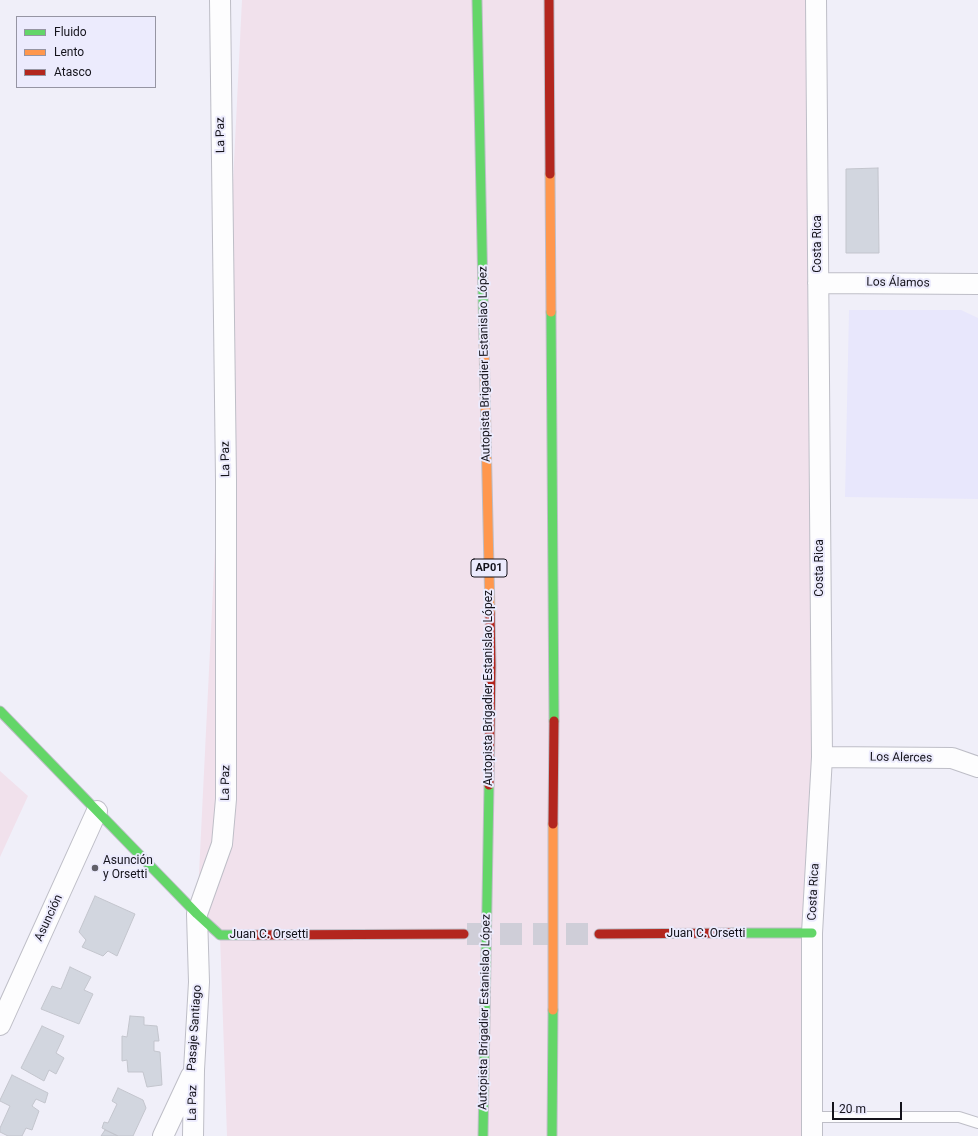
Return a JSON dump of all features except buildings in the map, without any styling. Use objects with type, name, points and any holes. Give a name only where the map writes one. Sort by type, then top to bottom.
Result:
[{"type":"main road","name":"Autopista Brigadier Estanislao López","points":[[476,0],[491,665],[483,1136]]},
{"type":"main road","points":[[549,0],[554,649],[552,1136]]},
{"type":"main road","name":"Juan C. Orsetti","points":[[0,711],[197,914],[220,935],[464,934]]},
{"type":"main road","name":"Juan C. Orsetti","points":[[599,934],[812,934]]},
{"type":"street","name":"La Paz","points":[[197,914],[222,844],[226,799],[226,480],[220,0]]},
{"type":"street","name":"Costa Rica","points":[[812,1127],[812,934],[822,757],[816,0]]},
{"type":"street","name":"Los Álamos","points":[[818,282],[978,284]]},
{"type":"street","name":"Los Alerces","points":[[822,757],[952,758],[978,767]]},
{"type":"street","name":"Asunción","points":[[0,1025],[97,811]]},
{"type":"street","name":"Pasaje Santiago","points":[[163,1136],[194,1070],[199,982],[197,914]]},
{"type":"street","name":"La Paz","points":[[193,1136],[194,1070]]},
{"type":"lane","points":[[812,1127],[959,1117],[978,1123]]},
{"type":"shaded area","points":[[242,0],[816,0],[812,1136],[227,1136],[220,935],[197,914]]},
{"type":"shaded area","points":[[849,310],[961,310],[978,318],[978,499],[845,497]]},
{"type":"shaded area","points":[[0,771],[28,796],[0,857]]},
{"type":"tunnel","points":[[467,934],[599,934]]},
{"type":"traffic: fast","points":[[477,0],[484,344]]},
{"type":"traffic: fast","points":[[551,312],[554,721]]},
{"type":"traffic: fast","points":[[0,711],[197,914],[220,935],[254,935]]},
{"type":"traffic: fast","points":[[483,1136],[489,785]]},
{"type":"traffic: fast","points":[[732,933],[812,933]]},
{"type":"traffic: fast","points":[[552,1136],[553,1010]]},
{"type":"traffic: slow","points":[[550,174],[551,312]]},
{"type":"traffic: slow","points":[[484,344],[490,613]]},
{"type":"traffic: slow","points":[[553,824],[553,1010]]},
{"type":"traffic: jam","points":[[549,0],[550,174]]},
{"type":"traffic: jam","points":[[489,785],[491,665],[490,613]]},
{"type":"traffic: jam","points":[[553,824],[554,721]]},
{"type":"traffic: jam","points":[[599,934],[732,933]]},
{"type":"traffic: jam","points":[[254,935],[464,934]]},
{"type":"place","name":"Asunción y Orsetti","points":[[95,868]]}]
